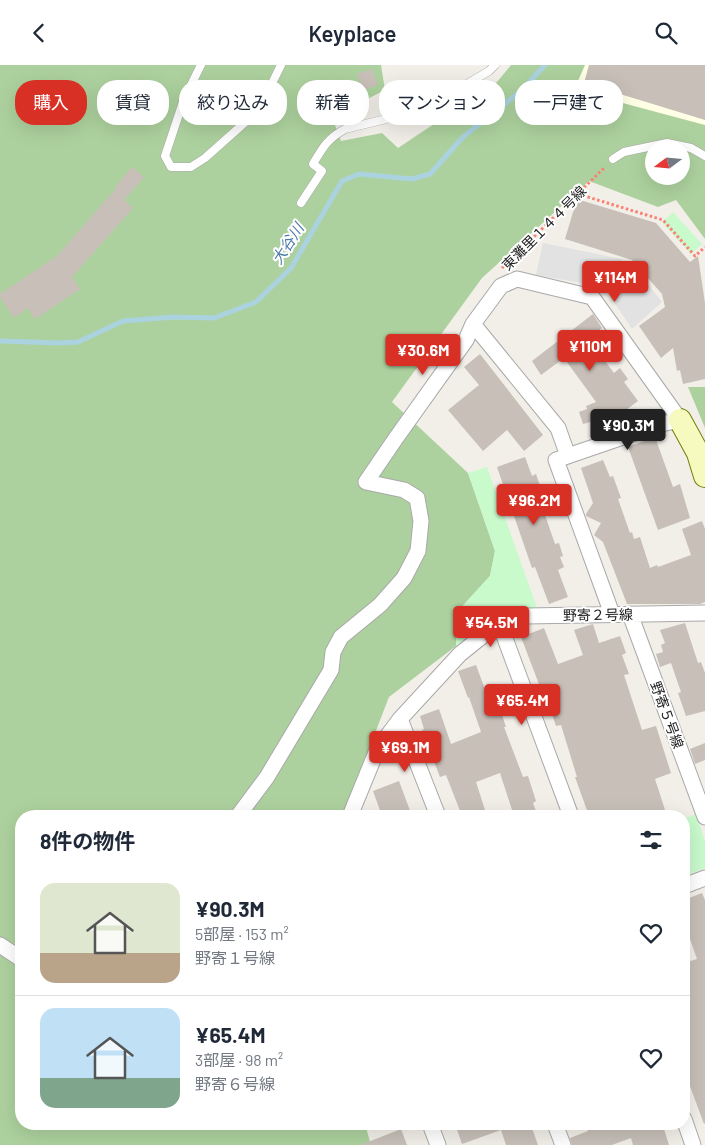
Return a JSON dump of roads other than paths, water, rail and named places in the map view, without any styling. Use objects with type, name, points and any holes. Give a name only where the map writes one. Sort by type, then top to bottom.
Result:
[{"type":"street","name":"東灘里１４４号線","points":[[242,810],[267,777],[331,670],[333,652],[341,637],[386,598],[404,578],[418,551],[421,521],[417,498],[404,490],[366,482],[466,340],[473,324],[501,286],[517,279],[592,297],[680,420]]},
{"type":"street","points":[[473,324],[558,428],[568,456]]},
{"type":"street","points":[[612,614],[556,460],[661,424],[680,420],[698,453],[705,476]]},
{"type":"street","name":"野寄２号線","points":[[352,810],[377,750],[400,719],[460,654],[495,626],[525,616],[705,613]]},
{"type":"street","name":"野寄５号線","points":[[630,614],[705,817]]},
{"type":"street","points":[[500,625],[570,810]]},
{"type":"street","points":[[400,719],[436,810]]},
{"type":"street","points":[[690,884],[705,878]]},
{"type":"street","points":[[0,945],[15,955]]},
{"type":"street","points":[[432,1130],[438,1145]]},
{"type":"street","points":[[557,1130],[563,1145]]},
{"type":"street","points":[[688,1130],[693,1145]]},
{"type":"lane","points":[[201,65],[184,99],[165,156],[171,167],[191,167],[205,158],[259,110],[281,65]]},
{"type":"lane","points":[[301,203],[322,171],[313,164],[327,141],[334,135],[345,129],[423,110],[489,71],[495,65]]},
{"type":"lane","points":[[614,159],[624,152],[667,143],[691,147],[705,156]]},
{"type":"waterway","name":"大谷川","points":[[0,341],[78,342],[123,321],[174,317],[214,318],[256,302],[291,268],[342,181],[359,174],[412,179],[430,174],[463,137],[521,91],[545,65]]}]
